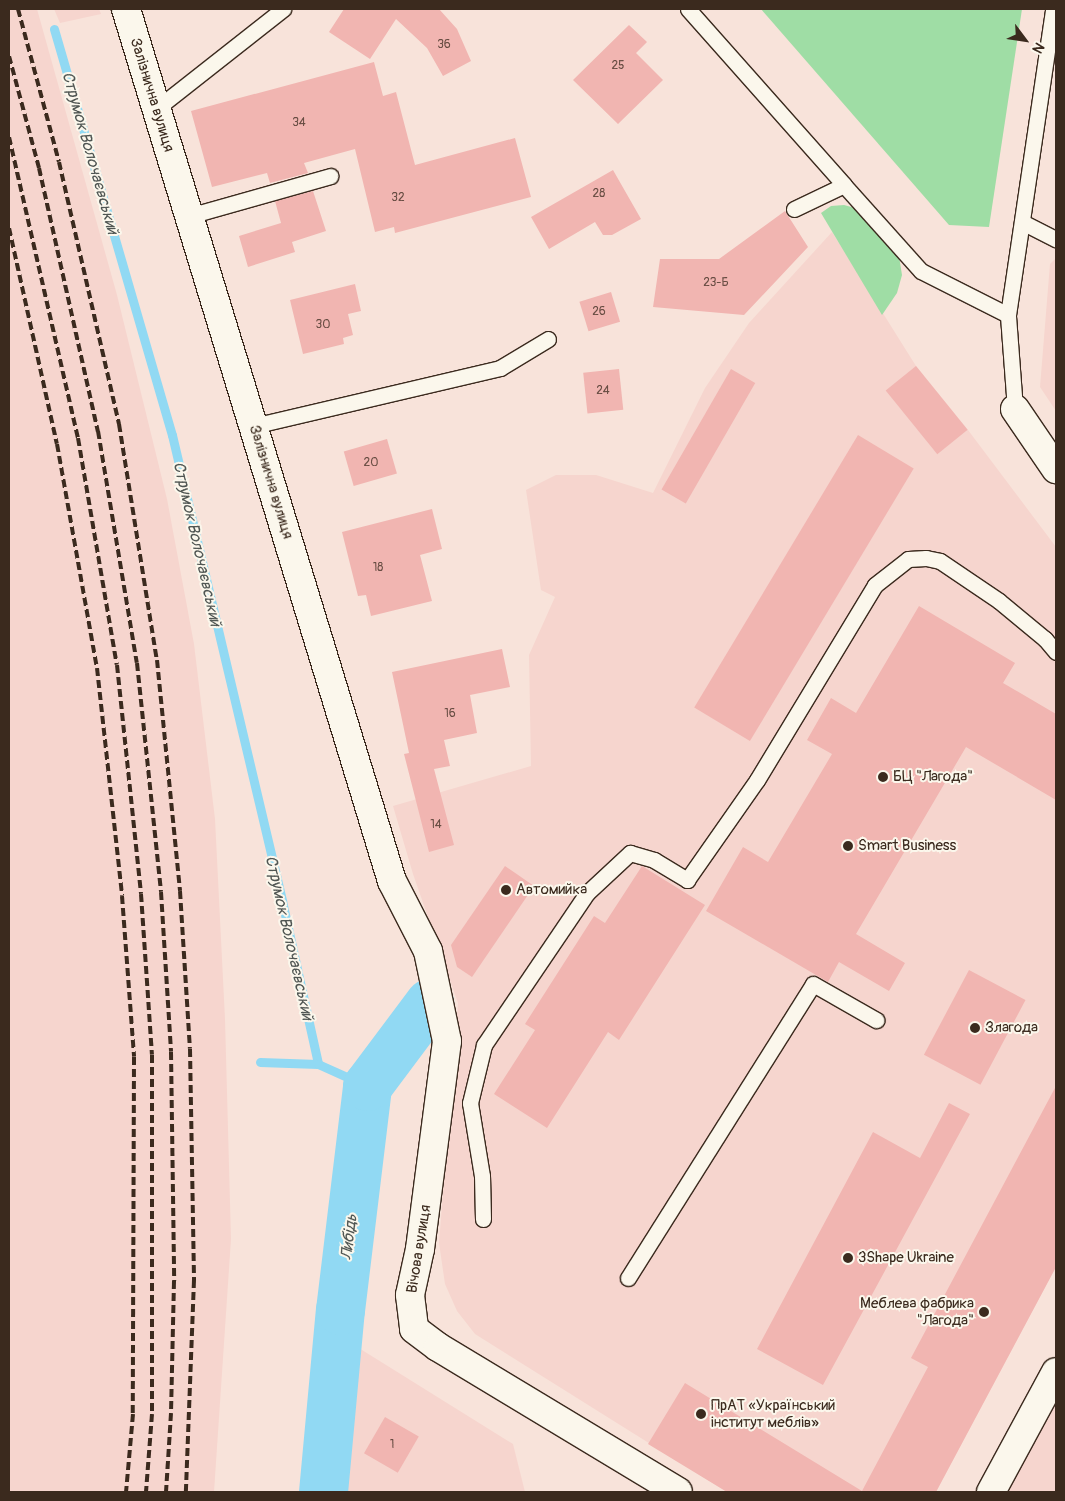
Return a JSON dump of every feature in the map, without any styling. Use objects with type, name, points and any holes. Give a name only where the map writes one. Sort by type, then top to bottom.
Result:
[{"type":"street","name":"Залізнична вулиця","points":[[126,9],[392,881],[428,951]]},
{"type":"street","points":[[1015,409],[1056,469]]},
{"type":"street","name":"Вічова вулиця","points":[[428,951],[447,1041],[420,1249],[410,1294],[414,1329],[438,1347],[678,1492]]},
{"type":"street","points":[[991,1492],[1056,1372]]},
{"type":"lane","points":[[156,109],[283,9]]},
{"type":"lane","points":[[688,9],[921,271],[1008,315]]},
{"type":"lane","points":[[1015,409],[1008,315],[1053,9]]},
{"type":"lane","points":[[189,216],[330,176]]},
{"type":"lane","points":[[794,209],[844,185]]},
{"type":"lane","points":[[1022,222],[1056,239]]},
{"type":"lane","points":[[253,426],[500,368],[548,340]]},
{"type":"lane","points":[[483,1219],[482,1176],[470,1103],[484,1045],[587,893],[630,853],[654,860],[687,880],[758,780],[875,585],[908,559],[926,558],[940,561],[998,600],[1045,639],[1056,652]]},
{"type":"lane","points":[[628,1278],[813,984],[876,1020]]},
{"type":"shaded area","points":[[9,9],[37,9],[117,295],[167,499],[194,644],[215,819],[225,1019],[231,1239],[214,1492],[9,1492]]},
{"type":"shaded area","points":[[54,9],[99,9],[101,14],[60,23]]},
{"type":"shaded area","points":[[832,232],[916,366],[968,430],[1056,547],[1056,1267],[936,1492],[727,1492],[475,1334],[457,1311],[445,1284],[439,1243],[458,1003],[413,874],[393,806],[531,766],[529,655],[555,597],[541,590],[526,490],[556,475],[596,475],[653,493],[705,388],[749,323]]},
{"type":"shaded area","points":[[1056,258],[1056,411],[1040,387],[1050,264]]},
{"type":"shaded area","points":[[354,1345],[513,1444],[525,1492],[339,1492]]},
{"type":"shaded area","points":[[1056,1385],[1056,1492],[998,1492]]},
{"type":"green space","points":[[761,9],[1022,9],[989,227],[949,225]]},
{"type":"green space","points":[[844,205],[855,208],[899,256],[902,275],[897,293],[882,315],[821,213],[831,206]]},
{"type":"building","points":[[344,9],[439,9],[457,29],[471,61],[443,76],[427,48],[396,19],[370,59],[329,32]]},
{"type":"building","points":[[629,25],[647,42],[636,53],[663,80],[618,124],[573,80]]},
{"type":"building","points":[[374,62],[383,96],[396,92],[415,165],[515,138],[531,197],[395,233],[394,227],[375,232],[355,149],[304,163],[308,173],[270,183],[267,173],[212,187],[191,111]]},
{"type":"building","points":[[613,170],[641,219],[612,235],[603,235],[595,222],[549,249],[531,217]]},
{"type":"building","points":[[313,191],[326,231],[292,242],[295,252],[248,267],[239,236],[281,223],[275,201]]},
{"type":"building","points":[[785,211],[808,247],[744,315],[653,307],[660,259],[719,259]]},
{"type":"building","points":[[355,284],[361,311],[348,314],[353,335],[343,338],[344,344],[303,354],[290,300]]},
{"type":"building","points":[[611,292],[620,322],[589,331],[579,302]]},
{"type":"building","points":[[916,366],[968,430],[937,454],[886,391]]},
{"type":"building","points":[[619,369],[623,410],[587,414],[583,373]]},
{"type":"building","points":[[731,369],[755,383],[686,503],[662,489]]},
{"type":"building","points":[[858,435],[914,468],[750,741],[694,708]]},
{"type":"building","points":[[387,439],[397,474],[354,486],[344,451]]},
{"type":"building","points":[[432,509],[442,549],[420,555],[432,601],[371,616],[366,595],[358,596],[342,532]]},
{"type":"building","name":"БЦ \"Лагода\"","points":[[919,606],[1015,663],[1003,683],[1056,714],[1056,800],[966,747],[856,934],[905,963],[889,991],[839,962],[828,982],[706,911],[743,847],[768,862],[832,754],[807,740],[831,698],[856,713]]},
{"type":"building","points":[[502,649],[510,687],[470,695],[477,733],[444,740],[450,766],[434,769],[454,845],[429,852],[404,754],[409,753],[392,672]]},
{"type":"building","points":[[505,866],[534,886],[472,977],[457,967],[451,945]]},
{"type":"building","points":[[642,866],[705,905],[619,1040],[608,1032],[547,1128],[494,1094],[535,1030],[525,1024],[594,916],[605,923]]},
{"type":"building","name":"Злагода","points":[[969,970],[1026,1000],[980,1085],[924,1055]]},
{"type":"building","name":"Меблева фабрика \"Лагода\"","points":[[1056,1086],[1056,1267],[936,1492],[727,1492],[648,1444],[685,1383],[862,1491],[928,1367],[911,1358]]},
{"type":"building","name":"3Shape Ukraine","points":[[949,1103],[970,1114],[823,1385],[757,1349],[873,1132],[920,1158]]},
{"type":"building","points":[[385,1417],[419,1436],[398,1473],[364,1453]]},
{"type":"waterway","name":"Струмок Волочаєвський","points":[[54,29],[172,435],[282,901],[318,1064]]},
{"type":"waterway","name":"Либідь","points":[[323,1492],[340,1310],[367,1086],[429,1003]]},
{"type":"waterway","name":"Струмок Волочаєвський","points":[[260,1062],[318,1064],[367,1086]]},
{"type":"railway","points":[[18,9],[59,162],[119,424],[157,660],[180,891],[190,1049],[194,1280],[186,1492]]},
{"type":"railway","points":[[9,56],[39,168],[98,431],[137,663],[161,892],[171,1052],[174,1281],[171,1413],[166,1492]]},
{"type":"railway","points":[[9,137],[78,438],[117,665],[141,894],[152,1055],[152,1414],[146,1492]]},
{"type":"railway","points":[[9,228],[57,444],[97,668],[122,896],[134,1057],[133,1414],[126,1492]]},
{"type":"place","name":"БЦ \"Лагода\"","points":[[883,777]]},
{"type":"place","name":"Smart Business","points":[[848,846]]},
{"type":"place","name":"Автомийка","points":[[506,890]]},
{"type":"place","name":"Злагода","points":[[975,1028]]},
{"type":"place","name":"3Shape Ukraine","points":[[848,1258]]},
{"type":"place","name":"Меблева фабрика \"Лагода\"","points":[[984,1312]]},
{"type":"place","name":"ПрАТ «Український інститут меблів»","points":[[701,1414]]}]
